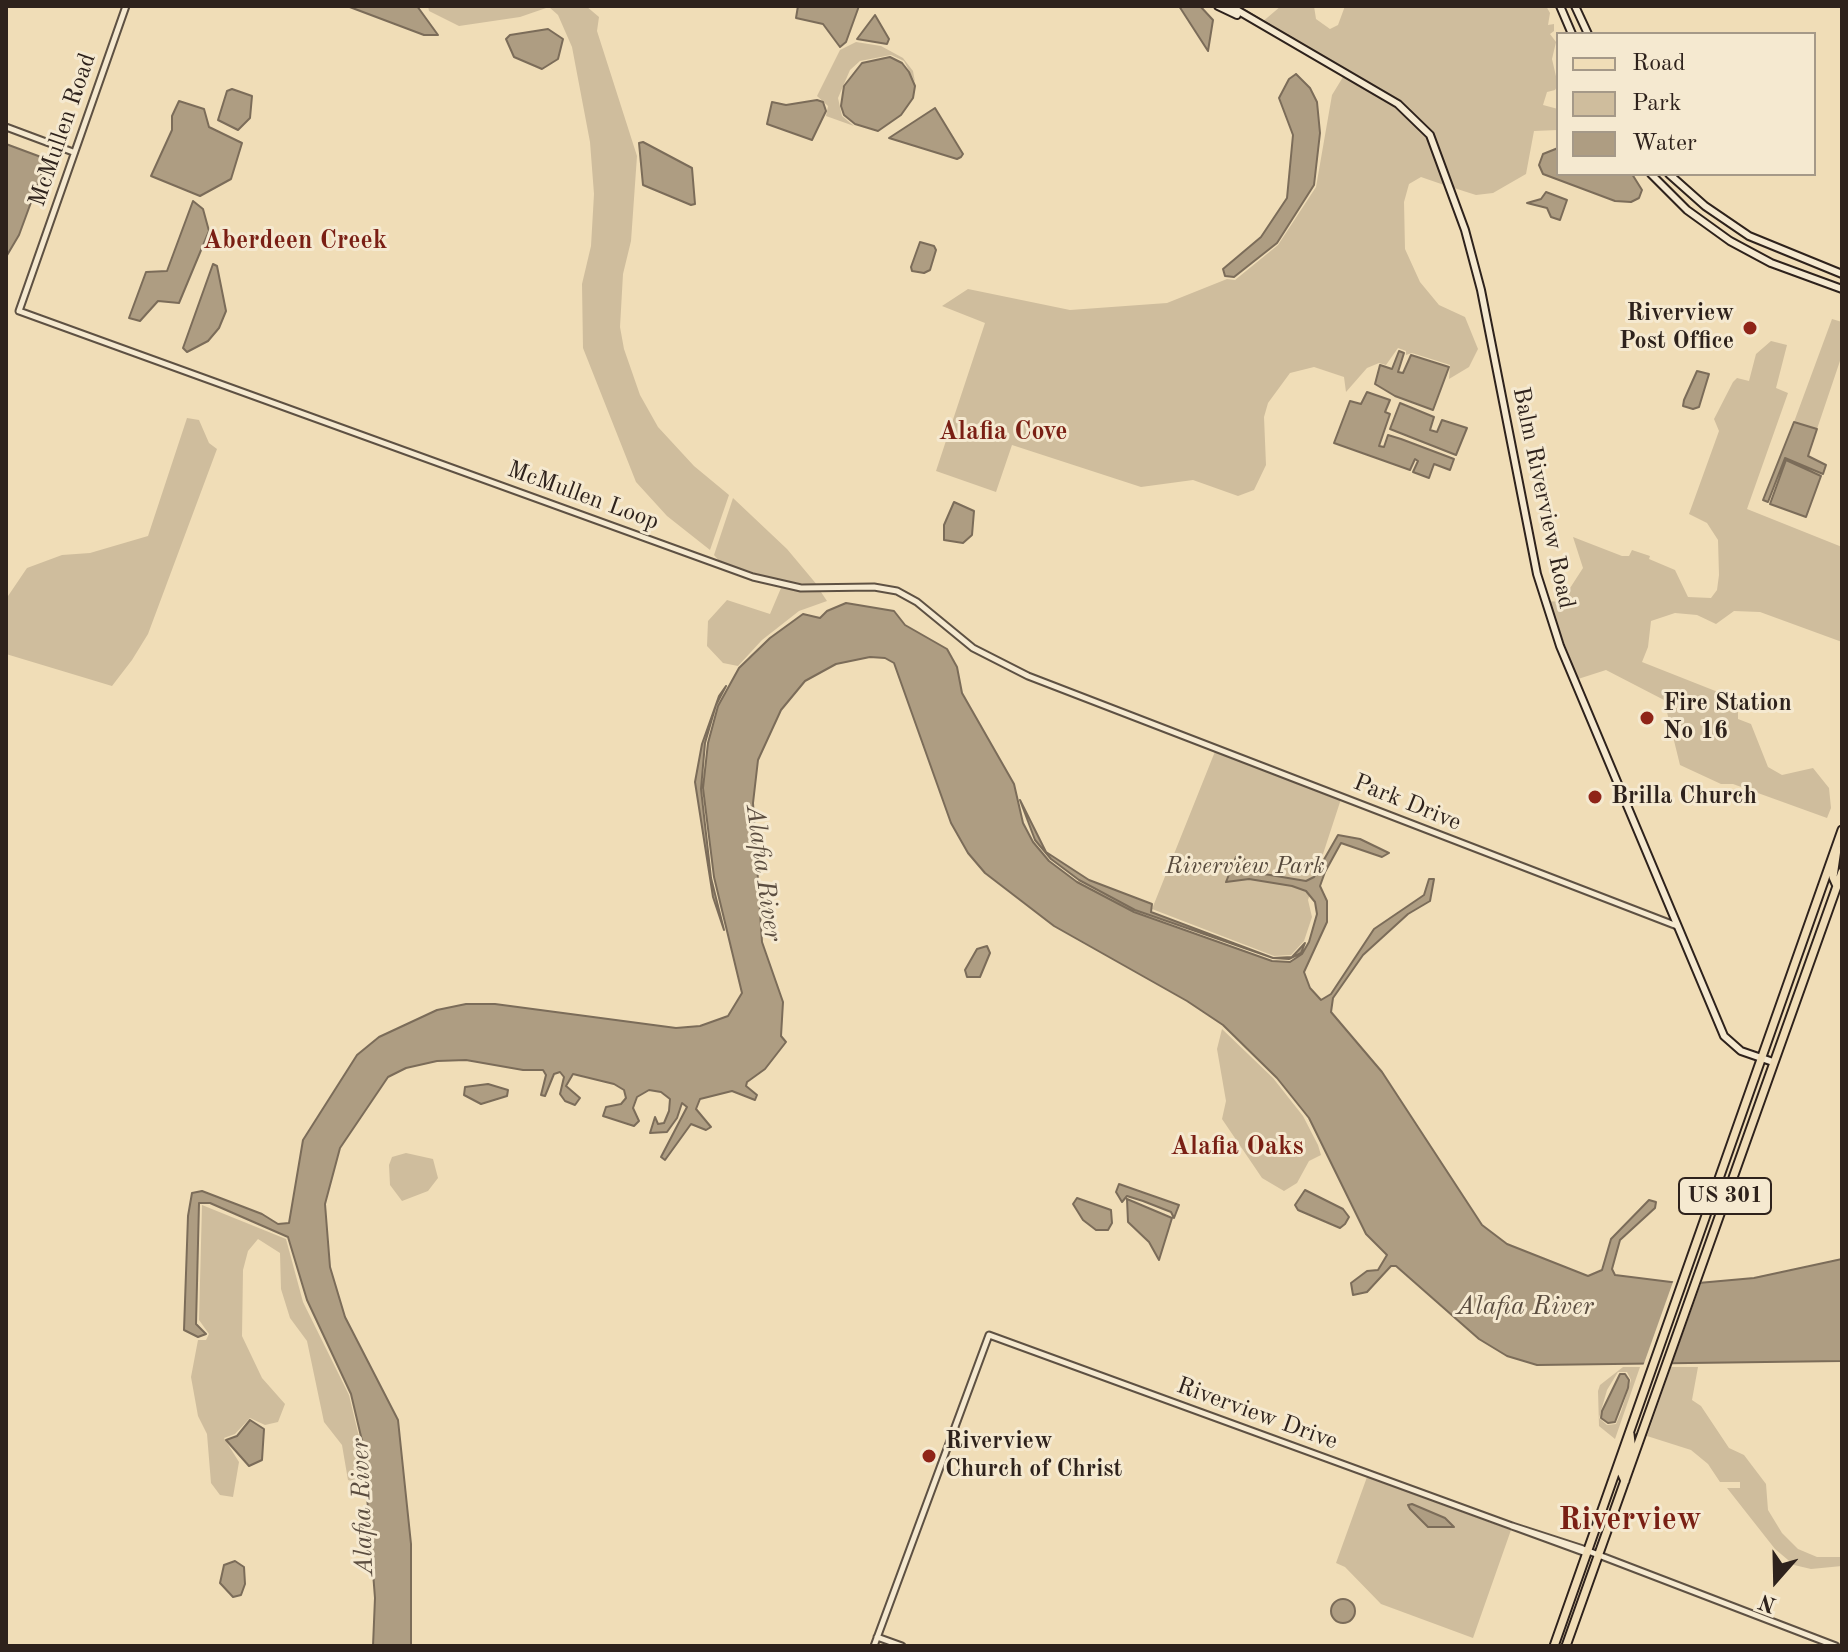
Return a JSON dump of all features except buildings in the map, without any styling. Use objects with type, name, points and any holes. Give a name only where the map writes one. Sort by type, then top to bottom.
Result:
[{"type":"main road","name":"Balm Riverview Road","points":[[1218,6],[1264,28]]},
{"type":"main road","name":"Balm Riverview Road","points":[[1230,6],[1398,104],[1430,135],[1453,194],[1481,290],[1542,593],[1560,646],[1724,1036],[1741,1051],[1773,1062]]},
{"type":"main road","points":[[1560,6],[1571,32]]},
{"type":"main road","points":[[1575,6],[1587,32]]},
{"type":"main road","points":[[1653,176],[1687,210],[1730,241],[1771,263],[1842,289]]},
{"type":"main road","points":[[1671,176],[1705,206],[1749,236],[1842,274]]},
{"type":"main road","name":"US 301","points":[[1556,1644],[1647,1376],[1842,830]]},
{"type":"main road","points":[[1836,847],[1839,855],[1833,877],[1837,886]]},
{"type":"main road","name":"US 301","points":[[1566,1646],[1842,872]]},
{"type":"main road","points":[[1625,1481],[1621,1472],[1631,1443],[1629,1430]]},
{"type":"street","name":"McMullen Road","points":[[19,311],[126,6]]},
{"type":"street","points":[[6,127],[73,152]]},
{"type":"street","name":"McMullen Loop","points":[[19,311],[753,577],[801,588],[874,587],[897,591],[917,602],[973,648],[1043,682],[1124,711]]},
{"type":"street","name":"Park Drive","points":[[1124,711],[1677,926]]},
{"type":"street","name":"Riverview Drive","points":[[877,1637],[989,1335],[1587,1552],[1836,1646]]},
{"type":"street","points":[[874,1646],[877,1637],[902,1646]]},
{"type":"green space","points":[[428,6],[586,6],[599,17],[597,31],[637,156],[631,241],[623,274],[620,327],[624,349],[640,395],[658,427],[694,466],[729,495],[710,550],[667,516],[636,482],[583,348],[582,284],[591,246],[594,194],[590,142],[572,47],[558,15],[549,7],[520,17],[459,26],[429,11]]},
{"type":"green space","points":[[1281,6],[1314,6],[1316,19],[1330,29],[1338,25],[1345,6],[1546,6],[1550,13],[1548,25],[1554,24],[1554,31],[1550,34],[1556,42],[1552,59],[1556,88],[1547,92],[1543,105],[1556,108],[1556,130],[1534,131],[1526,174],[1493,193],[1476,195],[1454,188],[1432,133],[1415,114],[1261,23]]},
{"type":"green space","points":[[856,42],[881,46],[903,58],[913,71],[915,82],[904,61],[891,55],[860,61],[850,70],[838,98],[842,116],[854,126],[826,116],[828,106],[817,96],[840,50]]},
{"type":"green space","points":[[1343,77],[1397,107],[1428,137],[1447,186],[1421,177],[1409,184],[1404,202],[1405,249],[1420,282],[1439,305],[1465,317],[1478,349],[1469,367],[1449,379],[1450,365],[1412,353],[1406,355],[1406,351],[1398,348],[1386,365],[1379,363],[1367,368],[1346,392],[1344,377],[1314,367],[1290,373],[1268,403],[1264,417],[1266,465],[1254,490],[1238,496],[1193,480],[1141,487],[1012,445],[996,492],[936,471],[985,323],[942,306],[968,289],[1070,310],[1167,303],[1227,279],[1235,280],[1278,245],[1316,187],[1332,95]]},
{"type":"green space","points":[[1832,319],[1842,322],[1842,355],[1817,429],[1794,422]]},
{"type":"green space","points":[[1771,341],[1787,345],[1776,388],[1788,393],[1747,509],[1842,547],[1842,642],[1760,612],[1734,611],[1716,624],[1697,615],[1675,613],[1651,621],[1648,647],[1642,662],[1723,694],[1738,706],[1738,719],[1751,724],[1768,767],[1782,775],[1813,768],[1829,788],[1831,808],[1827,818],[1733,784],[1721,784],[1680,765],[1664,700],[1606,670],[1578,679],[1548,601],[1561,602],[1583,568],[1573,537],[1622,556],[1629,556],[1632,550],[1650,556],[1649,559],[1675,570],[1688,597],[1711,598],[1717,590],[1719,575],[1718,540],[1707,523],[1689,514],[1719,431],[1714,419],[1733,382],[1737,378],[1749,381],[1756,354]]},
{"type":"green space","points":[[187,418],[199,420],[209,443],[217,449],[148,634],[132,660],[112,686],[6,654],[6,599],[27,568],[62,555],[90,553],[148,536]]},
{"type":"green space","points":[[733,498],[787,549],[818,586],[778,580],[720,562],[714,555]]},
{"type":"green space","points":[[781,588],[821,592],[827,601],[799,611],[762,640],[738,666],[723,663],[707,646],[708,621],[727,600],[770,614]]},
{"type":"green space","name":"Riverview Park","points":[[1216,749],[1341,799],[1308,900],[1312,917],[1304,941],[1291,955],[1274,956],[1152,909]]},
{"type":"green space","points":[[1222,1029],[1273,1078],[1303,1116],[1318,1145],[1321,1155],[1309,1161],[1297,1183],[1284,1191],[1262,1178],[1222,1119],[1226,1101],[1217,1049]]},
{"type":"green space","points":[[406,1153],[433,1159],[438,1178],[428,1191],[402,1201],[390,1185],[389,1165],[392,1157]]},
{"type":"green space","points":[[202,1205],[286,1239],[303,1302],[349,1395],[361,1445],[364,1484],[348,1480],[342,1445],[324,1422],[307,1341],[290,1318],[281,1289],[280,1253],[258,1239],[248,1251],[243,1270],[242,1336],[262,1378],[285,1404],[278,1422],[265,1425],[250,1418],[235,1434],[224,1438],[239,1462],[233,1497],[220,1495],[211,1483],[207,1434],[198,1416],[191,1377],[198,1340],[206,1340],[209,1334],[199,1320]]},
{"type":"green space","points":[[1623,1367],[1640,1367],[1615,1439],[1599,1426],[1598,1391],[1600,1385]],"holes":[[[1618,1372],[1627,1372],[1631,1380],[1616,1424],[1607,1425],[1599,1418],[1607,1390]]]},
{"type":"green space","points":[[1671,1367],[1698,1367],[1692,1400],[1701,1406],[1729,1448],[1744,1455],[1766,1484],[1768,1510],[1782,1533],[1798,1549],[1817,1557],[1842,1557],[1842,1566],[1811,1569],[1794,1565],[1775,1549],[1727,1488],[1740,1488],[1740,1482],[1720,1482],[1708,1464],[1691,1450],[1647,1436]]},
{"type":"green space","points":[[1367,1477],[1511,1530],[1473,1638],[1381,1604],[1345,1567],[1336,1563]]},
{"type":"water","points":[[347,6],[417,6],[438,35],[424,35]]},
{"type":"water","points":[[798,6],[859,6],[846,42],[840,47],[823,24],[796,18]]},
{"type":"water","points":[[1179,6],[1200,6],[1213,20],[1208,51]]},
{"type":"water","points":[[875,15],[889,39],[887,44],[857,39]]},
{"type":"water","points":[[548,29],[563,39],[558,59],[542,69],[514,57],[506,39],[510,35]]},
{"type":"water","points":[[890,57],[902,63],[909,72],[915,86],[913,98],[901,115],[878,131],[855,124],[844,115],[841,106],[844,86],[862,63]]},
{"type":"water","points":[[1296,74],[1310,88],[1317,102],[1320,133],[1314,185],[1277,243],[1234,277],[1225,276],[1223,269],[1261,237],[1287,198],[1293,135],[1279,98],[1289,79]]},
{"type":"water","points":[[232,89],[252,96],[250,118],[238,130],[218,120],[227,91]]},
{"type":"water","points":[[817,100],[823,102],[826,111],[812,140],[767,124],[772,102],[786,105]]},
{"type":"water","points":[[179,101],[204,109],[209,127],[242,143],[231,179],[200,196],[151,176],[172,130],[172,116]]},
{"type":"water","points":[[935,108],[963,154],[957,159],[889,138]]},
{"type":"water","points":[[643,142],[692,168],[695,204],[643,185],[639,143]]},
{"type":"water","points":[[6,144],[41,157],[44,167],[19,235],[6,257]]},
{"type":"water","points":[[1556,149],[1556,176],[1633,176],[1642,190],[1639,198],[1631,202],[1615,201],[1543,174],[1539,165],[1543,154]]},
{"type":"water","points":[[1546,192],[1567,200],[1560,220],[1551,217],[1547,208],[1527,203],[1541,199]]},
{"type":"water","points":[[193,201],[203,209],[209,231],[179,303],[158,301],[140,321],[129,318],[146,272],[167,271]]},
{"type":"water","points":[[920,242],[934,246],[936,250],[930,270],[924,273],[912,271],[911,267]]},
{"type":"water","points":[[213,264],[217,266],[226,311],[219,328],[208,341],[187,352],[183,348]]},
{"type":"water","points":[[1399,351],[1404,353],[1398,372],[1403,373],[1411,355],[1449,367],[1433,410],[1395,396],[1375,384],[1380,365],[1392,369]]},
{"type":"water","points":[[1697,371],[1709,374],[1699,407],[1693,409],[1683,406]]},
{"type":"water","points":[[1367,392],[1390,400],[1385,412],[1390,414],[1379,446],[1384,447],[1388,435],[1401,439],[1454,459],[1450,470],[1434,464],[1429,478],[1413,472],[1418,461],[1415,459],[1410,470],[1334,443],[1350,401],[1361,404]]},
{"type":"water","points":[[1400,403],[1434,417],[1430,430],[1437,432],[1442,420],[1467,428],[1456,455],[1390,429]]},
{"type":"water","points":[[1794,422],[1817,429],[1808,456],[1826,465],[1823,474],[1785,458],[1768,502],[1763,500]]},
{"type":"water","points":[[1786,460],[1821,476],[1806,517],[1770,504]]},
{"type":"water","points":[[954,502],[974,511],[972,535],[963,543],[944,540],[944,525]]},
{"type":"water","name":"Alafia River","points":[[846,603],[894,611],[905,625],[947,649],[957,667],[962,693],[1014,784],[1023,823],[1033,842],[1049,861],[1077,882],[1134,912],[1272,961],[1290,962],[1302,954],[1309,942],[1317,914],[1315,902],[1306,891],[1292,886],[1249,879],[1226,882],[1236,857],[1241,856],[1258,873],[1306,881],[1314,877],[1338,835],[1360,839],[1389,853],[1382,857],[1341,843],[1325,872],[1320,886],[1327,901],[1327,922],[1304,972],[1310,988],[1321,1000],[1331,994],[1374,929],[1424,895],[1429,879],[1434,879],[1430,901],[1408,914],[1363,955],[1333,998],[1331,1012],[1382,1072],[1482,1225],[1507,1244],[1588,1276],[1602,1270],[1611,1239],[1649,1200],[1656,1202],[1655,1208],[1620,1240],[1612,1269],[1615,1275],[1687,1284],[1754,1278],[1842,1259],[1842,1361],[1537,1365],[1507,1356],[1479,1339],[1396,1266],[1391,1266],[1367,1292],[1353,1295],[1351,1283],[1367,1271],[1378,1270],[1387,1255],[1366,1234],[1309,1118],[1277,1078],[1223,1025],[1187,1001],[1054,926],[985,873],[968,853],[951,823],[894,663],[885,658],[870,657],[836,664],[805,681],[781,710],[758,760],[753,803],[762,942],[783,1002],[781,1036],[786,1042],[765,1069],[747,1082],[746,1086],[757,1095],[755,1100],[732,1091],[700,1099],[696,1109],[711,1127],[706,1130],[691,1124],[665,1160],[661,1157],[687,1107],[682,1103],[677,1118],[667,1132],[650,1133],[655,1117],[658,1124],[664,1123],[669,1111],[670,1099],[661,1092],[649,1090],[637,1097],[633,1108],[639,1121],[634,1126],[603,1116],[606,1107],[621,1104],[626,1098],[624,1090],[614,1084],[573,1074],[566,1086],[580,1098],[575,1105],[565,1101],[560,1094],[564,1077],[560,1072],[554,1074],[545,1096],[541,1095],[546,1075],[543,1070],[523,1070],[466,1060],[437,1061],[406,1068],[388,1077],[340,1148],[325,1204],[330,1267],[345,1317],[398,1420],[411,1544],[411,1646],[373,1646],[375,1598],[363,1445],[351,1394],[307,1300],[288,1237],[210,1203],[199,1203],[196,1324],[206,1334],[198,1337],[184,1330],[188,1216],[192,1193],[202,1191],[262,1214],[278,1224],[289,1223],[303,1140],[357,1055],[379,1037],[437,1010],[466,1004],[495,1004],[676,1028],[700,1026],[728,1016],[742,993],[714,877],[703,788],[708,743],[718,706],[739,668],[770,638],[803,614],[820,618],[827,611]]},
{"type":"water","points":[[726,686],[716,705],[705,743],[701,789],[711,878],[724,930],[713,897],[695,782],[702,744],[719,696]]},
{"type":"water","points":[[1020,800],[1046,852],[1089,880],[1152,904],[1151,912],[1273,958],[1135,910],[1079,880],[1051,859],[1035,840]]},
{"type":"water","points":[[1305,943],[1301,953],[1289,959],[1273,958],[1292,957]]},
{"type":"water","points":[[987,946],[990,953],[980,977],[967,977],[965,970],[977,949]]},
{"type":"water","points":[[488,1084],[508,1090],[507,1096],[481,1104],[464,1095],[465,1087]]},
{"type":"water","points":[[1119,1184],[1179,1205],[1174,1218],[1171,1212],[1127,1196],[1122,1202],[1116,1192]]},
{"type":"water","points":[[1305,1190],[1343,1209],[1349,1217],[1345,1224],[1340,1228],[1298,1210],[1295,1205]]},
{"type":"water","points":[[1077,1198],[1111,1210],[1112,1223],[1108,1230],[1096,1230],[1083,1220],[1073,1204]]},
{"type":"water","points":[[1127,1199],[1172,1218],[1159,1260],[1149,1242],[1128,1222]]},
{"type":"water","points":[[1620,1374],[1625,1374],[1629,1380],[1628,1388],[1615,1422],[1608,1423],[1601,1418],[1602,1411]]},
{"type":"water","points":[[250,1420],[264,1429],[262,1460],[249,1466],[226,1440],[237,1436]]},
{"type":"water","points":[[1408,1505],[1445,1518],[1454,1527],[1428,1527],[1410,1509]]},
{"type":"water","points":[[235,1561],[244,1567],[245,1584],[241,1595],[233,1597],[220,1583],[224,1565]]},
{"type":"water","points":[[1343,1599],[1354,1606],[1355,1611],[1348,1622],[1343,1623],[1332,1616],[1331,1611],[1338,1600]]},
{"type":"pier","points":[[1703,1278],[1670,1369],[1642,1369],[1674,1279]]},
{"type":"waterway","points":[[1238,6],[1270,25]]},
{"type":"waterway","points":[[1276,29],[1294,39]]},
{"type":"place","name":"Riverview Post Office","points":[[1750,328]]},
{"type":"place","name":"Fire Station No 16","points":[[1647,718]]},
{"type":"place","name":"Brilla Church","points":[[1595,797]]},
{"type":"place","name":"Riverview Church of Christ","points":[[929,1456]]},
{"type":"district","name":"Aberdeen Creek","points":[[295,241]]},
{"type":"district","name":"Alafia Cove","points":[[1003,432]]},
{"type":"district","name":"Alafia Oaks","points":[[1237,1147]]},
{"type":"district","name":"Riverview","points":[[1630,1521]]}]
